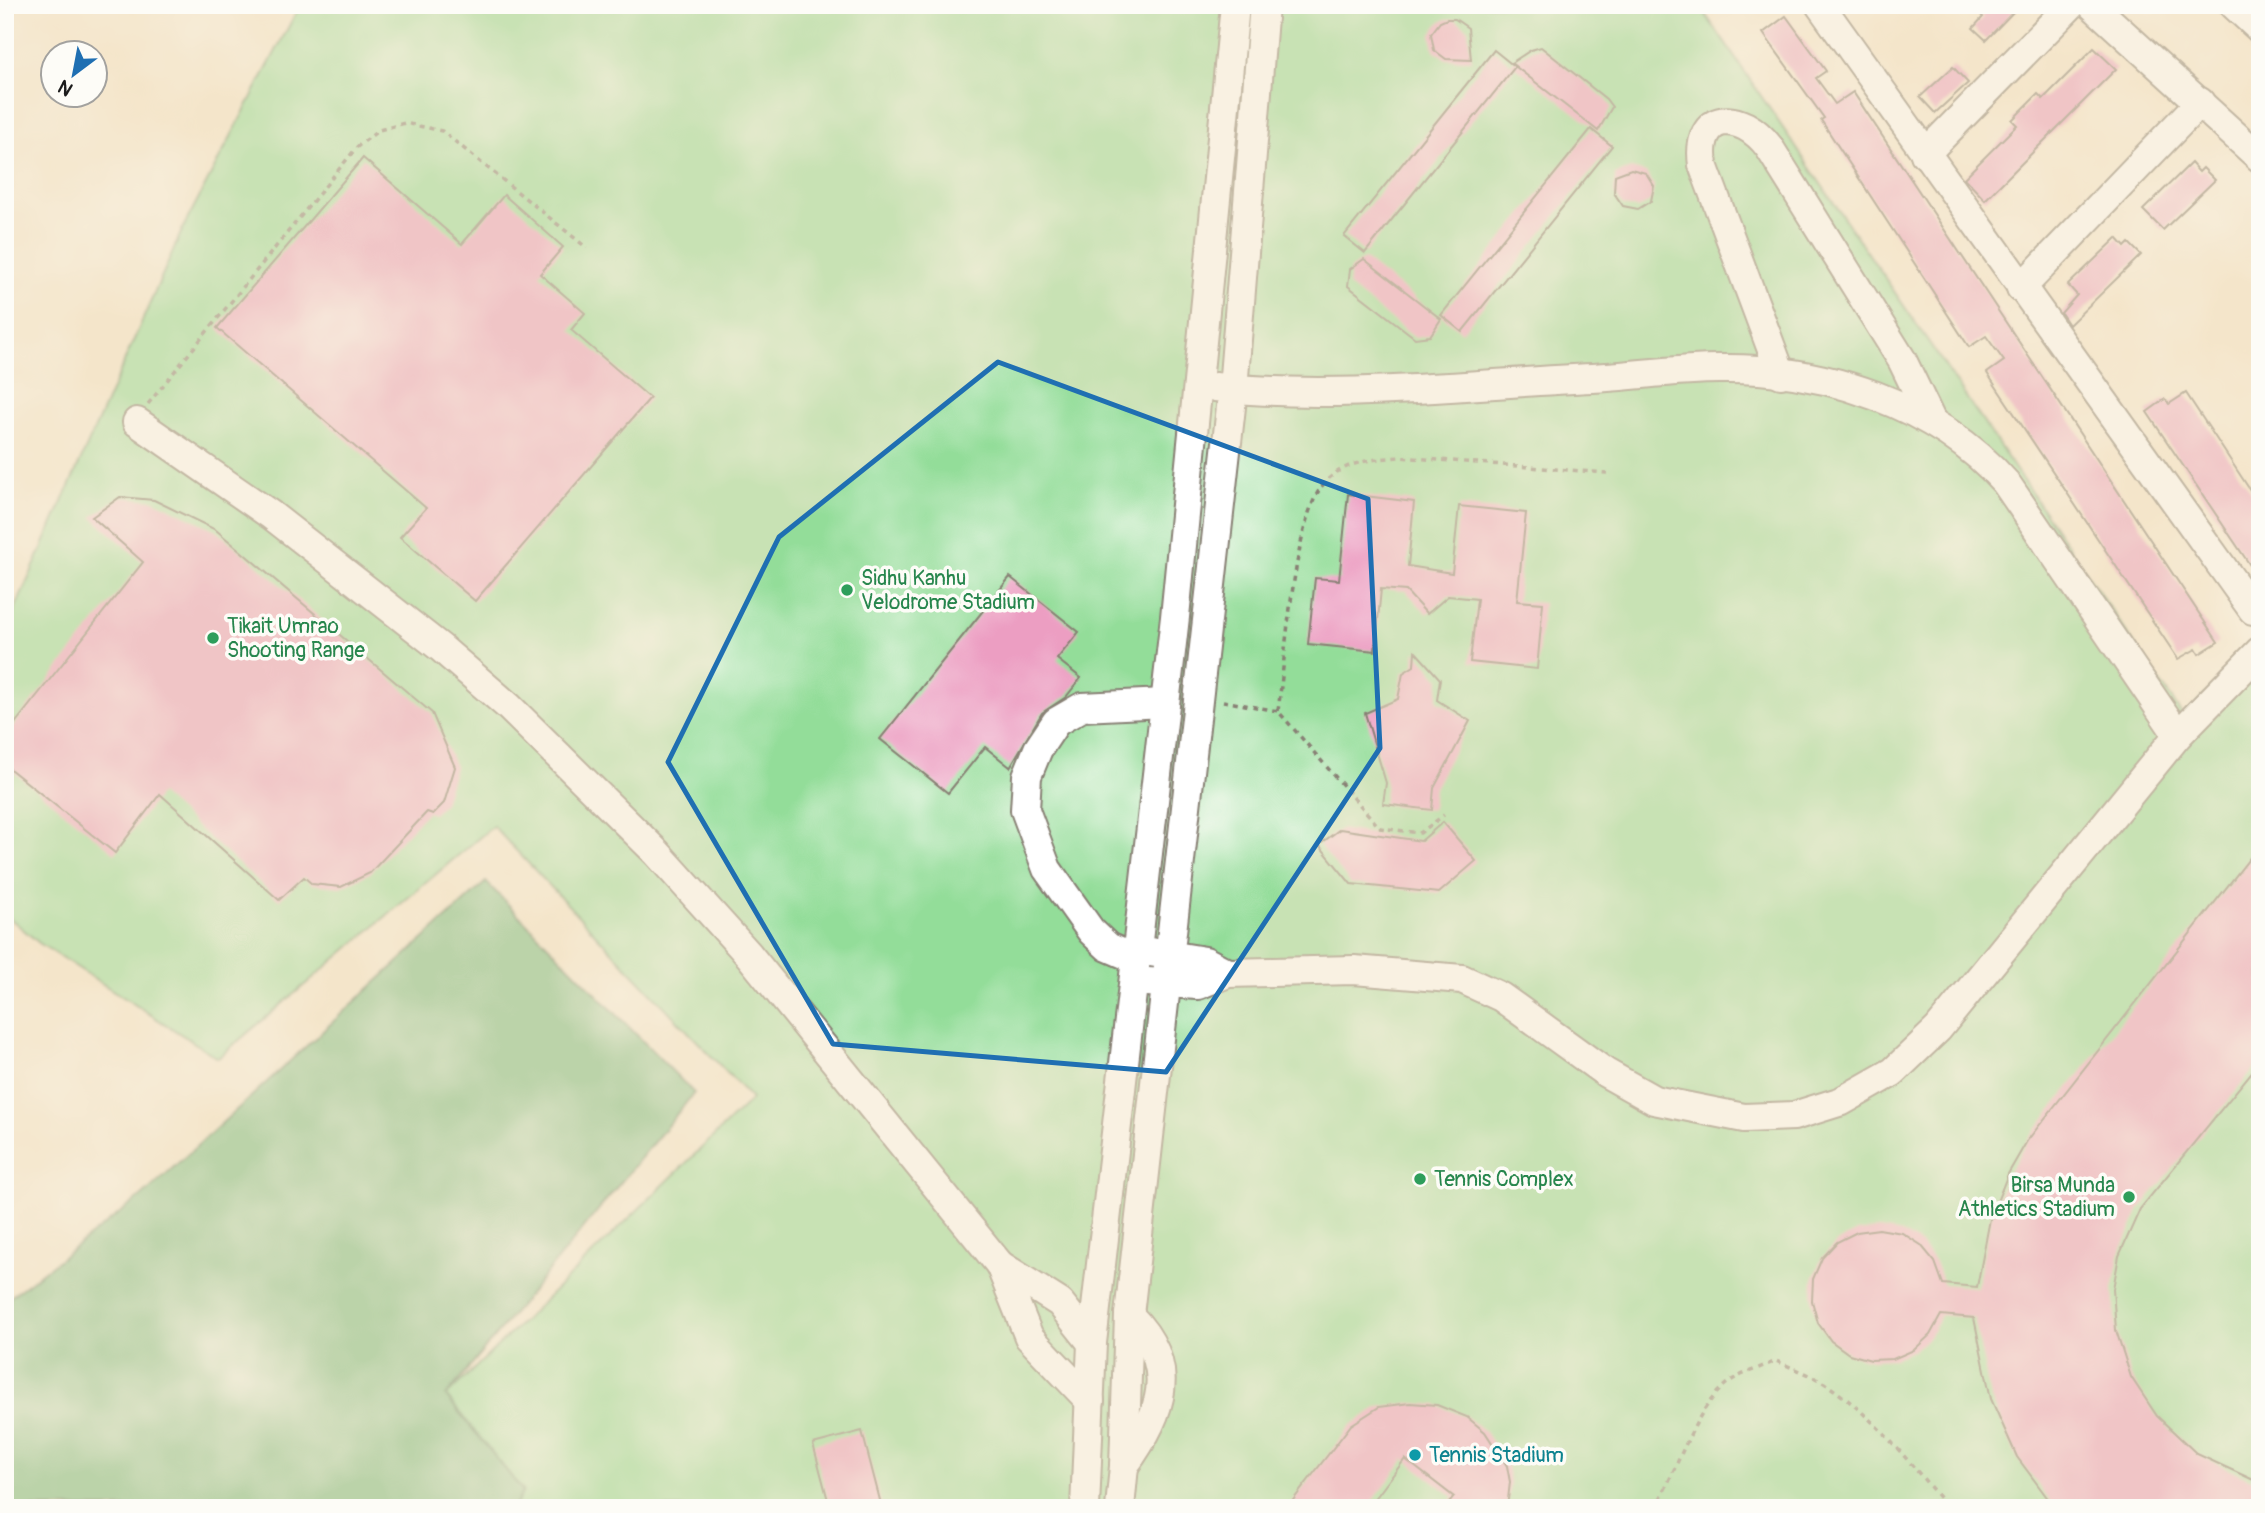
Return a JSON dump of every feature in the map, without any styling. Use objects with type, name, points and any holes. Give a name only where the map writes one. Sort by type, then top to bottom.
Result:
[{"type":"street","points":[[1085,1508],[1092,1343],[1165,703],[1236,5]]},
{"type":"street","points":[[1120,1508],[1129,1315],[1233,389],[1264,5]]},
{"type":"street","points":[[1820,5],[2253,610]]},
{"type":"street","points":[[1925,154],[2071,5]]},
{"type":"street","points":[[2092,5],[2260,158]]},
{"type":"street","points":[[2234,5],[2260,29]]},
{"type":"street","points":[[2021,288],[2200,102]]},
{"type":"street","points":[[1781,374],[1703,165],[1701,143],[1705,134],[1717,124],[1729,121],[1750,126],[1769,147],[1902,360],[1932,422]]},
{"type":"street","points":[[1198,385],[1233,389],[1327,391],[1718,369],[1781,374],[1863,392],[1899,405],[1961,439],[2006,483],[2178,735]]},
{"type":"street","points":[[137,422],[271,515],[441,648],[508,706],[657,853],[748,955],[1000,1265],[1029,1337],[1090,1401]]},
{"type":"street","points":[[1165,703],[1082,707],[1056,722],[1038,749],[1027,776],[1024,810],[1047,869],[1091,931],[1108,947],[1165,983],[1198,985],[1228,973],[1354,970],[1462,979],[1501,997],[1606,1073],[1654,1100],[1744,1118],[1794,1116],[1842,1101],[1893,1072],[1938,1029],[2178,735],[2260,651]]},
{"type":"street","points":[[1135,963],[1168,954],[1205,961],[1228,973]]},
{"type":"street","points":[[1000,1265],[1060,1303],[1092,1343]]},
{"type":"street","points":[[1124,1466],[1151,1425],[1163,1384],[1161,1362],[1146,1332],[1129,1315]]},
{"type":"street","points":[[1127,1367],[1161,1362]]},
{"type":"path","points":[[137,422],[154,394],[357,147],[379,130],[405,123],[442,131],[587,248]]},
{"type":"path","points":[[1278,711],[1306,517],[1322,485],[1344,467],[1370,459],[1400,457],[1607,473]]},
{"type":"path","points":[[1197,697],[1278,711],[1380,828],[1420,833],[1444,815]]},
{"type":"path","points":[[1656,1508],[1675,1473],[1703,1407],[1728,1382],[1776,1361],[1818,1380],[1850,1401],[1900,1451],[1948,1508]]},
{"type":"highlighted area","points":[[998,362],[1368,499],[1380,748],[1166,1072],[833,1044],[668,762],[779,537]]},
{"type":"green space","points":[[300,5],[1699,5],[2184,717],[2260,638],[2260,1508],[514,1508],[523,1491],[446,1396],[752,1099],[493,826],[218,1058],[39,943],[5,914],[5,632],[184,226]]},
{"type":"green space","points":[[486,882],[694,1093],[446,1396],[523,1491],[514,1508],[5,1508],[5,1301],[142,1196]]},
{"type":"building","points":[[1971,5],[2020,5],[1986,40],[1973,28],[1983,17]]},
{"type":"building","points":[[1786,16],[1826,71],[1816,78],[1835,104],[1853,92],[2218,642],[2199,654],[2196,649],[2178,659],[1987,373],[2004,361],[1986,336],[1969,347],[1821,120],[1824,118],[1763,33]]},
{"type":"building","points":[[1455,19],[1468,28],[1471,60],[1446,59],[1434,50],[1431,34],[1440,22]]},
{"type":"building","points":[[1541,47],[1606,99],[1612,107],[1598,131],[1511,63]]},
{"type":"building","points":[[2094,48],[2116,69],[1985,200],[1964,178],[2017,125],[2012,120],[2038,94],[2043,99]]},
{"type":"building","points":[[1494,50],[1515,67],[1365,253],[1344,236]]},
{"type":"building","points":[[1953,67],[1968,83],[1935,113],[1920,97]]},
{"type":"building","points":[[1591,129],[1612,146],[1462,332],[1441,315]]},
{"type":"building","points":[[363,158],[462,244],[504,195],[563,247],[540,274],[585,313],[571,330],[650,398],[475,601],[400,537],[426,508],[217,328]]},
{"type":"building","points":[[2191,163],[2199,172],[2203,168],[2215,180],[2163,230],[2143,210]]},
{"type":"building","points":[[1631,169],[1646,173],[1654,186],[1651,201],[1638,209],[1623,206],[1614,193],[1615,175]]},
{"type":"building","points":[[2117,238],[2125,247],[2129,243],[2141,255],[2069,325],[2061,313],[2077,295],[2068,285]]},
{"type":"building","points":[[1364,259],[1441,319],[1430,336],[1415,338],[1348,286],[1350,269]]},
{"type":"building","points":[[2186,393],[2260,505],[2260,580],[2147,412],[2165,399],[2169,404]]},
{"type":"building","points":[[1348,494],[1414,502],[1408,566],[1452,573],[1459,506],[1526,513],[1517,601],[1543,603],[1537,669],[1470,662],[1477,599],[1448,596],[1427,614],[1406,591],[1381,589],[1375,651],[1308,644],[1315,578],[1339,580]]},
{"type":"building","name":"Tikait Umrao Shooting Range","points":[[120,497],[154,500],[216,530],[432,713],[455,767],[444,803],[433,814],[427,812],[370,873],[341,887],[312,884],[304,877],[279,900],[160,794],[115,853],[5,765],[5,736],[143,562],[92,517]]},
{"type":"building","points":[[1010,577],[1079,632],[1057,659],[1081,678],[1066,697],[1042,713],[1010,767],[985,747],[948,793],[880,739]]},
{"type":"building","points":[[1415,651],[1440,679],[1437,700],[1470,721],[1434,788],[1432,810],[1383,804],[1386,783],[1365,713],[1398,699],[1403,673],[1414,666]]},
{"type":"building","points":[[1443,822],[1476,861],[1439,893],[1351,884],[1319,845],[1340,829],[1421,841]]},
{"type":"building","name":"Birsa Munda Athletics Stadium","points":[[2260,845],[2260,1062],[2140,1209],[2119,1256],[2113,1289],[2116,1330],[2131,1377],[2157,1416],[2197,1454],[2260,1483],[2260,1508],[2055,1508],[2017,1457],[1991,1399],[1974,1318],[1941,1315],[1930,1335],[1914,1350],[1893,1359],[1871,1360],[1849,1354],[1831,1341],[1818,1323],[1812,1301],[1813,1279],[1822,1258],[1837,1242],[1857,1232],[1879,1229],[1902,1233],[1921,1245],[1935,1262],[1943,1284],[1977,1287],[1990,1219],[2008,1174],[2027,1141]]},
{"type":"building","name":"Tennis Stadium","points":[[1410,1403],[1437,1405],[1467,1417],[1485,1432],[1507,1466],[1510,1482],[1507,1508],[1445,1508],[1454,1497],[1405,1459],[1368,1508],[1287,1508],[1351,1425],[1379,1407]]},
{"type":"building","points":[[862,1431],[882,1508],[830,1508],[813,1444]]},
{"type":"place","name":"Sidhu Kanhu Velodrome Stadium","points":[[847,590]]},
{"type":"place","name":"Tikait Umrao Shooting Range","points":[[213,638]]},
{"type":"place","name":"Tennis Complex","points":[[1420,1179]]},
{"type":"place","name":"Birsa Munda Athletics Stadium","points":[[2129,1197]]},
{"type":"place","name":"Tennis Stadium","points":[[1415,1455]]}]
